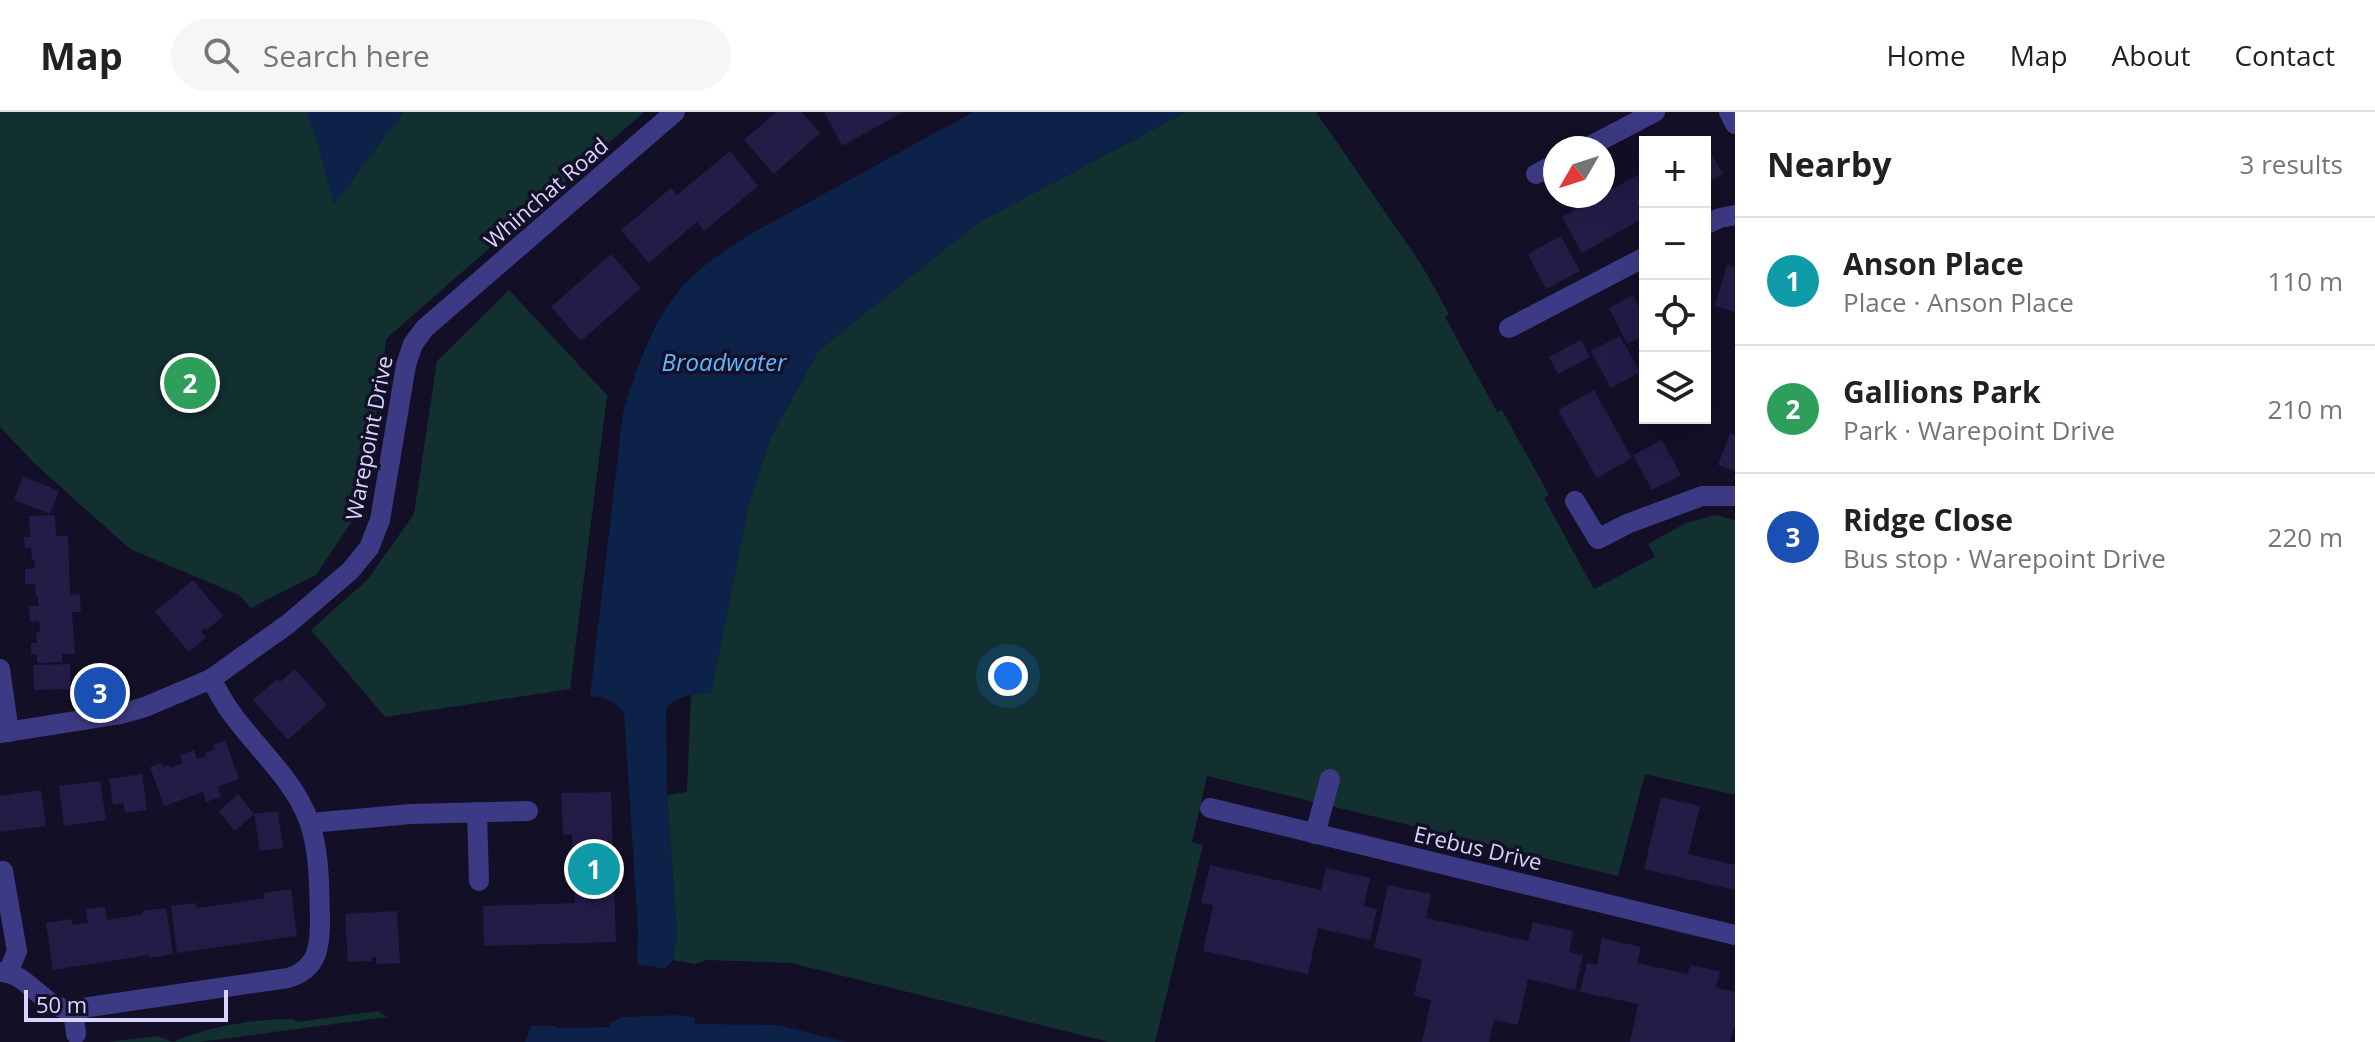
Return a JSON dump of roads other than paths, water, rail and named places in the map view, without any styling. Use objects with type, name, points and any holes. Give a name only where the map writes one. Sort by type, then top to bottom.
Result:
[{"type":"street","name":"Whinchat Road","points":[[484,279],[675,112]]},
{"type":"street","points":[[1609,136],[1655,112]]},
{"type":"street","points":[[1729,112],[1735,124]]},
{"type":"street","points":[[1536,174],[1543,170]]},
{"type":"street","points":[[1711,222],[1735,215]]},
{"type":"street","points":[[1509,328],[1639,260]]},
{"type":"street","name":"Warepoint Drive","points":[[5,732],[120,714],[145,707],[211,679],[288,624],[350,571],[369,548],[380,520],[403,379],[413,344],[425,328],[484,279]]},
{"type":"street","points":[[1575,501],[1598,539],[1627,524],[1702,496],[1735,496]]},
{"type":"street","points":[[0,669],[5,732]]},
{"type":"street","points":[[3,871],[17,951],[4,972],[22,979],[48,1003],[59,1008],[73,1010],[300,975],[316,956],[320,940],[316,850],[310,823],[286,780],[230,712],[211,679]]},
{"type":"street","points":[[1315,834],[1330,779]]},
{"type":"street","name":"Erebus Drive","points":[[1210,808],[1735,935]]},
{"type":"street","points":[[310,823],[411,814],[528,811]]},
{"type":"street","points":[[477,812],[479,881]]},
{"type":"street","points":[[73,1010],[76,1034]]},
{"type":"water","points":[[306,112],[404,112],[334,205]]},
{"type":"water","name":"Broadwater","points":[[973,112],[1186,112],[979,222],[818,351],[771,437],[748,507],[711,693],[681,698],[666,709],[667,795],[677,934],[673,960],[665,969],[637,964],[638,929],[624,712],[609,700],[590,696],[623,412],[640,362],[663,313],[684,285],[711,261],[761,228]]},
{"type":"water","points":[[681,1015],[695,1018],[695,1024],[778,1025],[846,1042],[525,1042],[531,1026],[610,1027],[611,1022],[623,1017]]},
{"type":"place","name":"Gallions Park","points":[[190,383]]},
{"type":"place","name":"Ridge Close","points":[[100,693]]},
{"type":"place","name":"Anson Place","points":[[594,869]]}]
